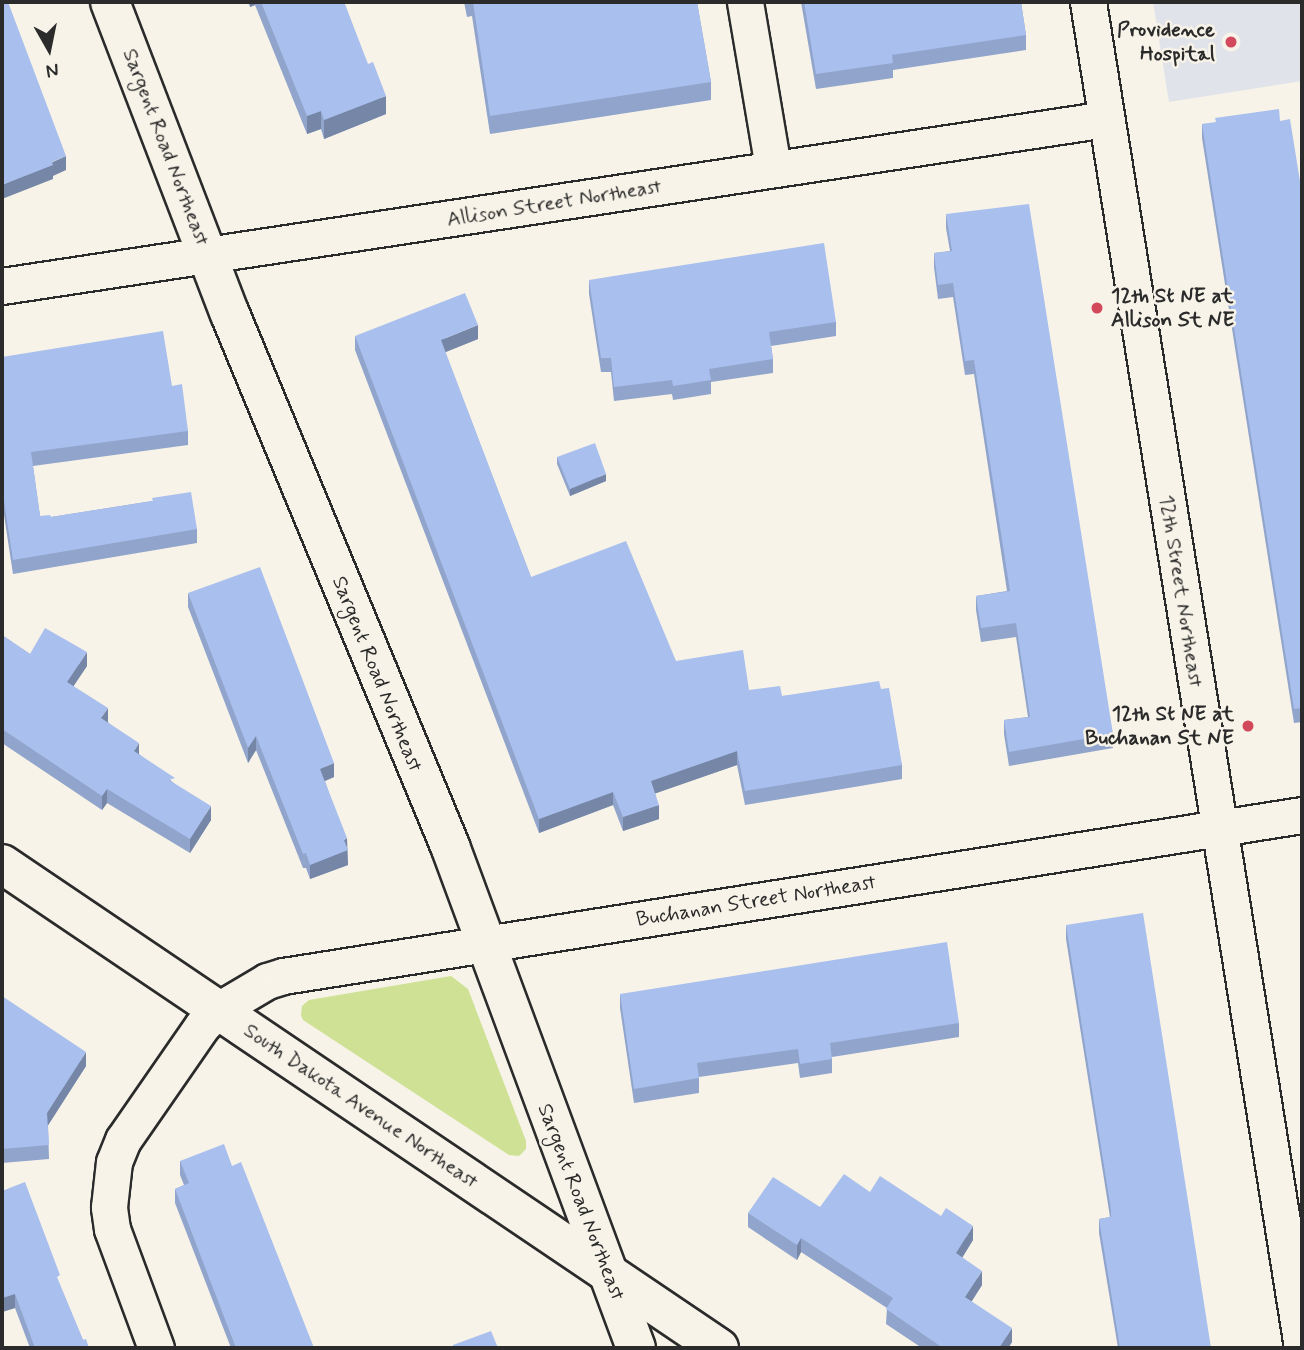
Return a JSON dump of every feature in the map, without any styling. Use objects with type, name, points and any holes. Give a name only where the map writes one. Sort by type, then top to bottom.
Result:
[{"type":"main road","name":"Sargent Road Northeast","points":[[110,2],[332,566],[450,846],[636,1348]]},
{"type":"main road","name":"South Dakota Avenue Northeast","points":[[2,864],[719,1348]]},
{"type":"street","points":[[745,2],[773,168]]},
{"type":"street","name":"12th Street Northeast","points":[[1088,2],[1302,1347]]},
{"type":"street","name":"Allison Street Northeast","points":[[2,286],[1106,119]]},
{"type":"street","name":"Buchanan Street Northeast","points":[[156,1348],[112,1229],[110,1184],[123,1140],[186,1045],[218,1010],[241,995],[283,976],[1302,815]]},
{"type":"shaded area","name":"Providence Hospital","points":[[1153,2],[1302,2],[1302,81],[1169,102]]},
{"type":"green space","points":[[451,976],[468,989],[526,1141],[526,1149],[519,1156],[509,1155],[303,1020],[301,1015],[302,1006],[309,1000]]},
{"type":"building","points":[[2,2],[8,2],[66,156],[52,162],[53,165],[2,185]]},
{"type":"building","points":[[261,2],[344,2],[368,64],[373,62],[386,96],[324,120],[321,111],[307,116]]},
{"type":"building","points":[[473,2],[697,2],[711,82],[490,116]]},
{"type":"building","points":[[804,2],[1021,2],[1026,35],[892,55],[893,63],[816,74]]},
{"type":"building","points":[[1279,109],[1280,121],[1290,119],[1302,194],[1302,708],[1294,709],[1202,124],[1216,122],[1215,118]]},
{"type":"building","points":[[1029,204],[1113,734],[1009,752],[1004,720],[1030,717],[1016,623],[981,628],[976,596],[1010,591],[974,360],[965,361],[953,283],[938,285],[934,253],[952,251],[946,214]]},
{"type":"building","points":[[824,243],[836,322],[769,332],[773,359],[709,369],[711,380],[673,386],[672,380],[614,387],[611,358],[601,358],[589,280]]},
{"type":"building","points":[[465,293],[478,325],[441,340],[531,577],[626,541],[676,661],[743,650],[749,690],[780,686],[782,696],[879,681],[881,689],[889,688],[902,765],[745,791],[737,751],[651,781],[659,805],[623,817],[613,792],[539,819],[355,336]]},
{"type":"building","points":[[163,331],[172,386],[182,384],[188,431],[31,452],[40,516],[51,517],[153,501],[152,498],[191,492],[197,529],[13,560],[2,488],[2,357]]},
{"type":"building","points":[[595,443],[606,474],[570,489],[557,457]]},
{"type":"building","points":[[260,567],[334,763],[320,769],[347,838],[344,840],[348,850],[310,865],[306,853],[303,854],[256,736],[248,748],[188,593]]},
{"type":"building","points":[[45,628],[87,652],[67,682],[108,708],[101,718],[139,743],[134,751],[175,778],[169,780],[211,806],[190,839],[107,789],[102,796],[2,729],[2,635],[30,654]]},
{"type":"building","points":[[1143,913],[1211,1348],[1120,1348],[1099,1219],[1111,1217],[1111,1210],[1066,925]]},
{"type":"building","points":[[947,942],[959,1023],[830,1043],[832,1059],[800,1064],[798,1049],[697,1063],[699,1078],[634,1089],[620,994]]},
{"type":"building","points":[[2,996],[86,1052],[47,1113],[49,1145],[2,1149]]},
{"type":"building","points":[[224,1144],[232,1166],[241,1162],[314,1348],[236,1348],[175,1189],[189,1183],[180,1161]]},
{"type":"building","points":[[844,1174],[870,1192],[880,1176],[941,1216],[946,1208],[973,1226],[956,1253],[982,1271],[965,1297],[1012,1328],[999,1348],[943,1348],[886,1309],[893,1298],[801,1238],[797,1245],[748,1213],[773,1177],[820,1207]]},
{"type":"building","points":[[25,1182],[60,1275],[57,1277],[83,1340],[86,1339],[89,1348],[35,1348],[15,1294],[2,1298],[2,1191]]},
{"type":"building","points":[[491,1331],[498,1348],[453,1348],[453,1345]]},
{"type":"place","name":"Providence Hospital","points":[[1231,42]]},
{"type":"place","name":"12th St NE at Allison St NE","points":[[1097,308]]},
{"type":"place","name":"12th St NE at Buchanan St NE","points":[[1248,726]]}]
